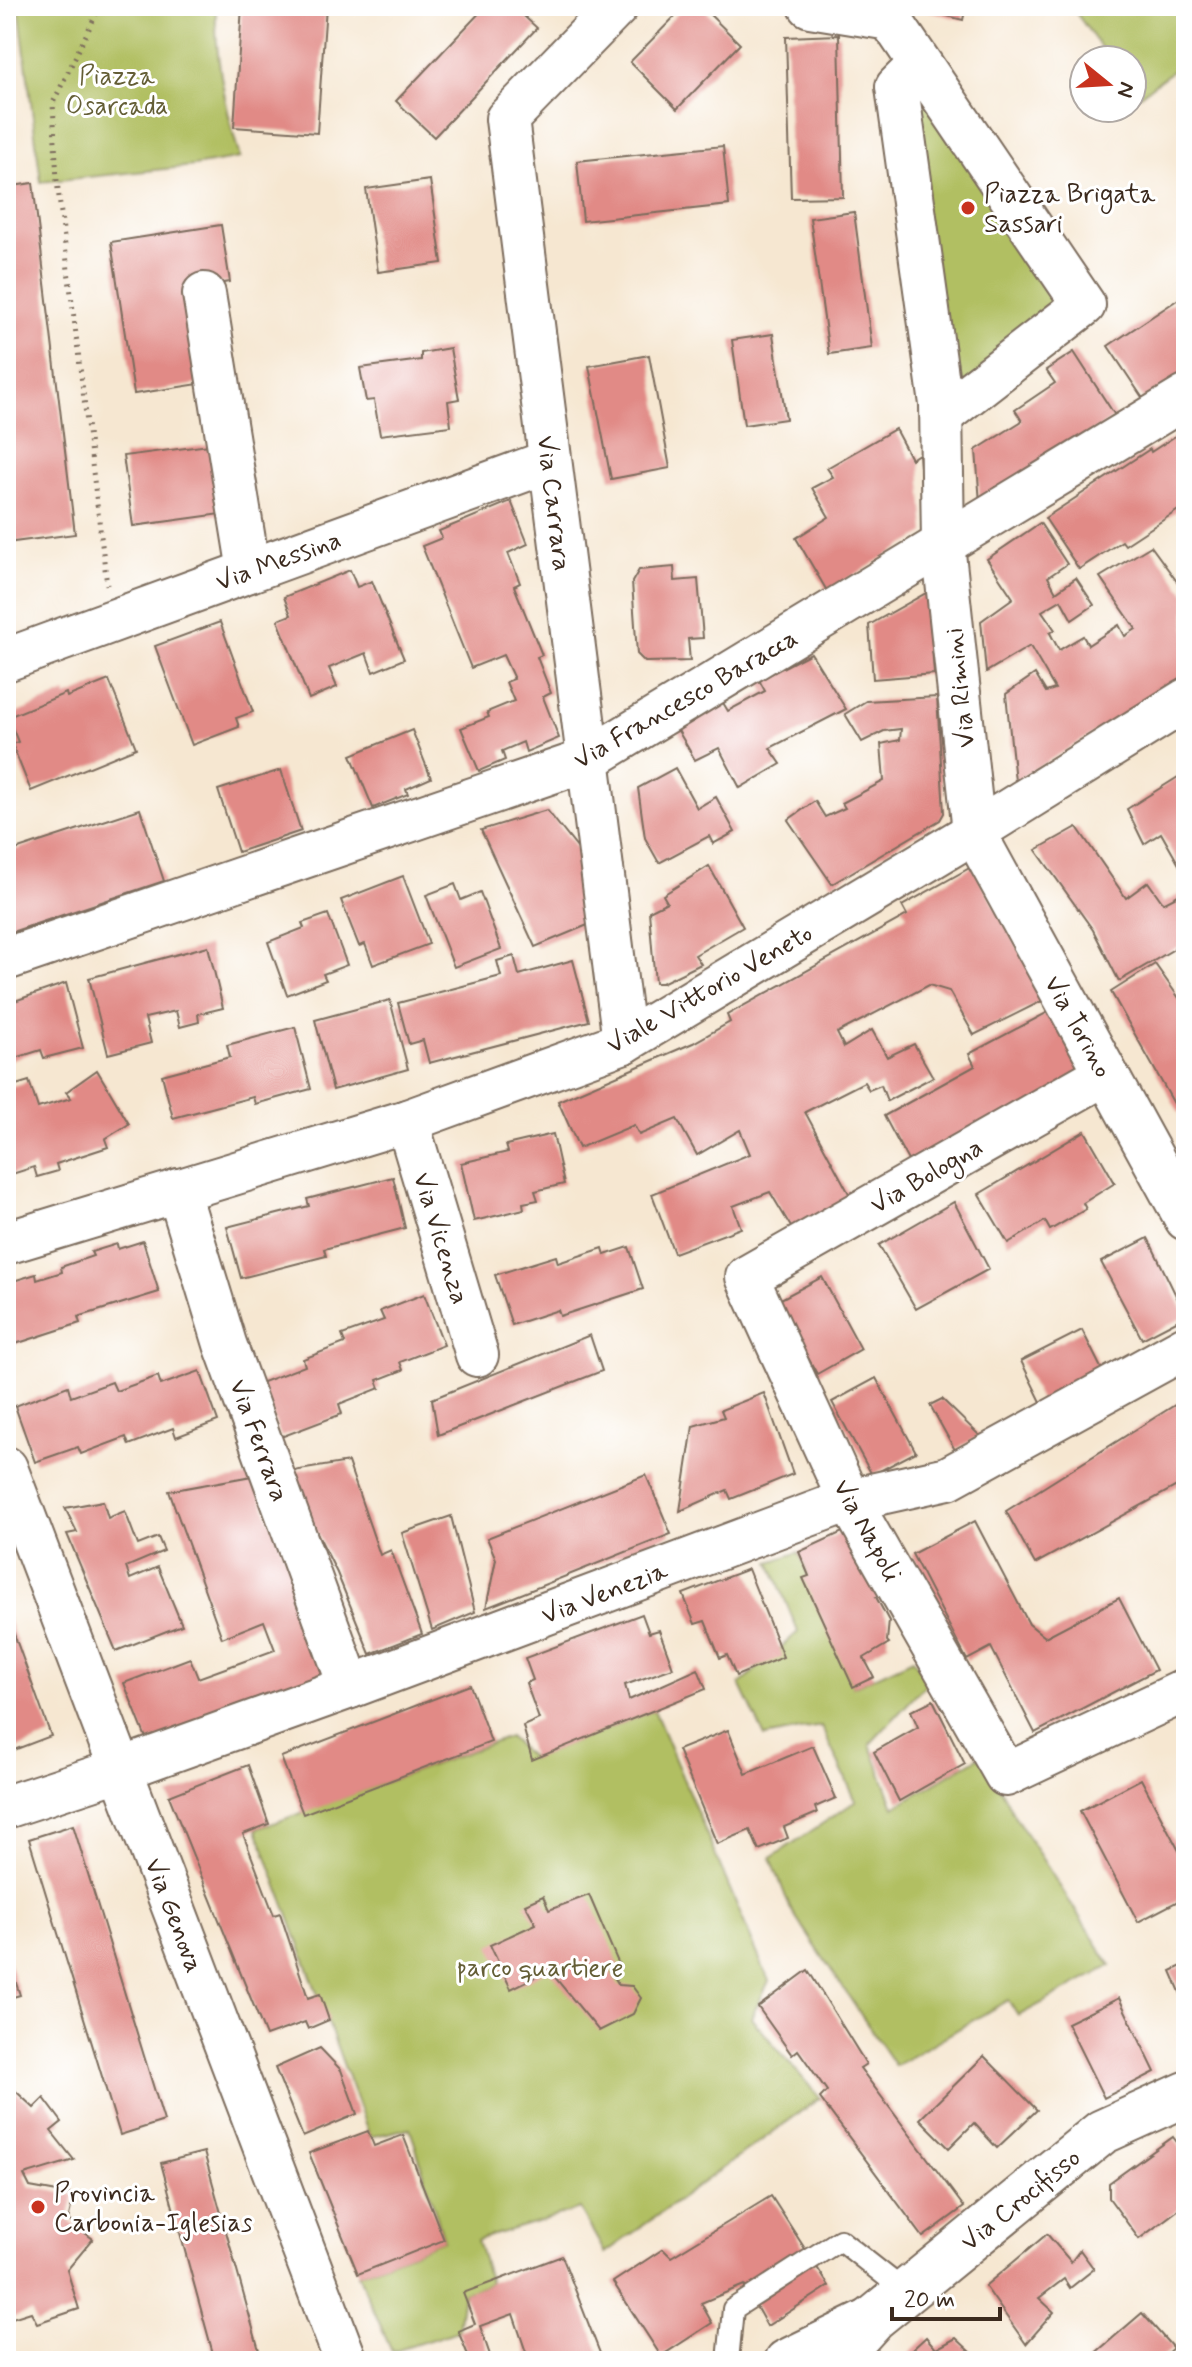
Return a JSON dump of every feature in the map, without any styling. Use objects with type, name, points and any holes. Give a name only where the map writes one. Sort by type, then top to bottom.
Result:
[{"type":"street","name":"Via Carrara","points":[[617,6],[507,119],[624,1042]]},
{"type":"street","points":[[810,6],[890,19],[1084,305],[942,415],[897,87],[920,64]]},
{"type":"street","points":[[204,294],[249,571]]},
{"type":"street","name":"Via Francesco Baracca","points":[[6,959],[587,760],[1186,397]]},
{"type":"street","name":"Via Rimini","points":[[942,415],[943,544],[974,832]]},
{"type":"street","name":"Via Messina","points":[[6,660],[550,461]]},
{"type":"street","name":"Viale Vittorio Veneto","points":[[6,1243],[407,1121],[624,1042],[1185,702]]},
{"type":"street","name":"Via Torino","points":[[974,832],[1186,1219]]},
{"type":"street","name":"Via Bologna","points":[[747,1277],[1105,1074]]},
{"type":"street","name":"Via Vicenza","points":[[407,1121],[477,1355]]},
{"type":"street","name":"Via Ferrara","points":[[178,1190],[225,1344],[350,1687]]},
{"type":"street","name":"Via Napoli","points":[[747,1277],[849,1500],[1006,1775],[1186,1690]]},
{"type":"street","name":"Via Venezia","points":[[6,1807],[350,1687],[849,1500],[948,1478],[1186,1347]]},
{"type":"street","name":"Via Genova","points":[[6,1468],[346,2361]]},
{"type":"street","name":"Via Crocifisso","points":[[835,2361],[890,2305],[1102,2132],[1186,2094]]},
{"type":"street","points":[[786,2361],[890,2305]]},
{"type":"lane","points":[[728,2361],[733,2309],[840,2240],[890,2305]]},
{"type":"path","points":[[100,6],[53,103],[57,181],[111,621]]},
{"type":"green space","name":"Piazza Osarcada","points":[[19,6],[216,6],[222,83],[240,158],[194,166],[41,182]]},
{"type":"green space","points":[[1071,6],[1186,6],[1186,61],[1148,89],[1148,44],[1098,44]]},
{"type":"green space","points":[[924,84],[1068,307],[945,401],[905,100]]},
{"type":"green space","points":[[799,1552],[853,1687],[913,1659],[929,1681],[870,1744],[894,1807],[983,1755],[1014,1815],[1111,1966],[1018,2016],[1008,2000],[895,2066],[790,1908],[771,1858],[856,1801],[821,1726],[765,1737],[740,1684],[798,1632],[770,1562]]},
{"type":"green space","name":"parco quartiere","points":[[654,1710],[769,1981],[751,2018],[820,2098],[605,2253],[580,2209],[477,2240],[490,2283],[463,2293],[458,2331],[392,2352],[358,2274],[444,2240],[410,2128],[370,2137],[257,1829],[509,1737],[532,1759]]},
{"type":"building","points":[[242,6],[326,6],[317,133],[234,127]]},
{"type":"building","points":[[486,6],[513,6],[537,28],[434,137],[396,101]]},
{"type":"building","points":[[685,6],[701,6],[740,44],[677,109],[630,62]]},
{"type":"building","points":[[909,6],[966,6],[963,20]]},
{"type":"building","points":[[839,35],[843,197],[791,198],[786,37]]},
{"type":"building","points":[[723,146],[729,205],[583,221],[577,161]]},
{"type":"building","points":[[430,180],[442,263],[378,272],[366,189]]},
{"type":"building","points":[[33,183],[75,534],[6,543],[6,187]]},
{"type":"building","points":[[854,212],[872,348],[829,354],[810,218]]},
{"type":"building","points":[[221,225],[230,282],[184,289],[199,384],[134,394],[111,242]]},
{"type":"building","points":[[1186,294],[1186,372],[1144,400],[1108,346]]},
{"type":"building","points":[[773,334],[786,419],[744,425],[732,340]]},
{"type":"building","points":[[450,348],[459,399],[448,401],[451,426],[380,435],[374,400],[366,401],[360,368],[421,360],[421,353]]},
{"type":"building","points":[[1074,352],[1116,417],[980,503],[976,450],[1022,421],[1015,410],[1055,383],[1046,370]]},
{"type":"building","points":[[649,355],[670,468],[611,479],[589,366]]},
{"type":"building","points":[[895,429],[911,459],[919,454],[925,533],[827,591],[796,538],[829,517],[812,488],[833,477],[827,468]]},
{"type":"building","points":[[1186,429],[1186,505],[1125,545],[1122,541],[1079,569],[1045,518]]},
{"type":"building","points":[[209,445],[228,513],[133,526],[123,456]]},
{"type":"building","points":[[511,501],[528,544],[508,553],[520,583],[514,586],[542,655],[537,657],[551,693],[543,697],[559,738],[526,752],[523,742],[502,751],[505,760],[479,771],[461,728],[489,717],[487,712],[514,701],[506,682],[514,679],[503,655],[471,668],[422,546],[442,538],[439,531]]},
{"type":"building","points":[[1040,523],[1067,564],[1048,577],[1056,592],[1076,578],[1094,605],[1072,620],[1061,600],[1042,611],[1055,630],[1050,633],[1059,650],[1083,636],[1088,645],[1119,625],[1125,636],[1136,629],[1100,577],[1151,546],[1186,594],[1186,674],[1015,781],[1006,694],[1035,674],[1046,692],[1055,689],[1030,646],[986,672],[981,621],[1013,598],[987,559]]},
{"type":"building","points":[[674,567],[675,581],[698,579],[703,638],[688,639],[690,661],[645,662],[637,654],[632,582],[639,570]]},
{"type":"building","points":[[350,570],[357,587],[372,581],[404,659],[373,672],[366,653],[329,668],[337,687],[309,699],[278,620],[291,615],[284,597]]},
{"type":"building","points":[[928,592],[934,674],[873,679],[869,625]]},
{"type":"building","points":[[220,622],[253,712],[236,718],[239,727],[192,745],[155,646]]},
{"type":"building","points":[[811,653],[846,709],[770,748],[781,764],[740,788],[719,748],[695,760],[676,727],[722,701],[728,711],[765,691],[759,680]]},
{"type":"building","points":[[109,680],[136,748],[31,791],[12,744],[18,742],[8,717],[66,693],[67,697]]},
{"type":"building","points":[[937,697],[944,813],[940,820],[832,884],[788,820],[815,801],[825,817],[845,808],[842,803],[884,781],[881,744],[900,740],[901,729],[884,731],[862,742],[845,714],[866,701]]},
{"type":"building","points":[[412,730],[431,778],[406,789],[408,794],[373,808],[351,755]]},
{"type":"building","points":[[675,768],[697,808],[716,797],[735,832],[713,844],[709,836],[659,863],[645,838],[638,788]]},
{"type":"building","points":[[281,770],[301,831],[238,852],[218,790]]},
{"type":"building","points":[[1186,772],[1186,868],[1182,870],[1161,833],[1144,844],[1127,809]]},
{"type":"building","points":[[140,809],[164,881],[6,934],[6,853]]},
{"type":"building","points":[[547,810],[581,853],[590,924],[535,947],[481,830]]},
{"type":"building","points":[[1077,827],[1126,898],[1148,882],[1163,903],[1186,891],[1186,942],[1119,981],[1093,930],[1036,850]]},
{"type":"building","points":[[709,866],[743,927],[695,955],[701,964],[662,983],[655,983],[649,911],[667,902],[663,895]]},
{"type":"building","points":[[973,866],[1046,999],[974,1035],[949,991],[929,985],[837,1033],[844,1047],[872,1030],[887,1057],[914,1044],[933,1077],[887,1101],[881,1085],[869,1090],[864,1082],[805,1112],[852,1199],[794,1232],[770,1192],[733,1206],[741,1228],[674,1253],[652,1194],[750,1154],[740,1130],[697,1155],[677,1119],[639,1135],[634,1125],[579,1148],[558,1101],[693,1043],[730,1022],[727,1015],[907,915],[902,906]]},
{"type":"building","points":[[403,876],[429,944],[373,965],[365,944],[359,946],[341,900]]},
{"type":"building","points":[[455,884],[461,900],[480,892],[501,949],[454,967],[426,895]]},
{"type":"building","points":[[328,914],[347,965],[323,974],[326,980],[287,995],[268,942],[304,928],[302,923]]},
{"type":"building","points":[[208,946],[223,1008],[198,1014],[199,1022],[180,1027],[176,1011],[145,1018],[151,1043],[108,1054],[89,978]]},
{"type":"building","points":[[514,956],[519,975],[573,960],[589,1021],[429,1063],[423,1040],[409,1044],[398,1003],[501,976],[497,961]]},
{"type":"building","points":[[1155,964],[1186,1008],[1186,1125],[1111,992]]},
{"type":"building","points":[[66,983],[83,1048],[44,1058],[41,1050],[6,1061],[6,1004]]},
{"type":"building","points":[[390,1000],[408,1069],[333,1090],[315,1020]]},
{"type":"building","points":[[1050,1011],[1085,1078],[913,1170],[884,1116],[975,1066],[969,1054]]},
{"type":"building","points":[[295,1027],[311,1089],[255,1104],[253,1097],[173,1118],[162,1075],[230,1057],[227,1045]]},
{"type":"building","points":[[97,1070],[129,1124],[105,1139],[108,1147],[56,1164],[58,1171],[37,1177],[34,1167],[6,1176],[6,1119],[11,1118],[6,1103],[6,1088],[29,1081],[38,1108],[71,1098],[66,1092]]},
{"type":"building","points":[[1085,1131],[1115,1183],[1083,1203],[1086,1209],[1050,1230],[1045,1221],[1008,1243],[979,1194]]},
{"type":"building","points":[[553,1134],[564,1184],[535,1191],[538,1200],[523,1203],[524,1209],[474,1221],[461,1163],[508,1152],[506,1145]]},
{"type":"building","points":[[393,1177],[405,1228],[324,1249],[326,1256],[241,1278],[227,1227],[309,1206],[307,1199]]},
{"type":"building","points":[[954,1202],[989,1269],[916,1309],[879,1245]]},
{"type":"building","points":[[1148,1238],[1186,1316],[1142,1339],[1101,1262]]},
{"type":"building","points":[[143,1241],[159,1292],[78,1317],[80,1323],[6,1347],[6,1290],[11,1288],[10,1282],[36,1274],[37,1280],[62,1272],[61,1267],[93,1256],[91,1252],[117,1244],[118,1249]]},
{"type":"building","points":[[629,1247],[643,1289],[560,1316],[558,1310],[512,1325],[495,1275],[556,1256],[558,1263],[603,1248],[605,1255]]},
{"type":"building","points":[[822,1277],[861,1349],[817,1374],[777,1301]]},
{"type":"building","points":[[424,1294],[444,1345],[400,1362],[403,1370],[377,1380],[380,1388],[339,1404],[342,1414],[281,1437],[260,1383],[305,1366],[303,1359],[345,1343],[342,1335],[384,1320],[380,1311]]},
{"type":"building","points":[[1082,1330],[1106,1378],[1044,1408],[1021,1361]]},
{"type":"building","points":[[590,1335],[602,1371],[438,1435],[432,1399]]},
{"type":"building","points":[[200,1371],[218,1421],[176,1437],[173,1428],[129,1445],[126,1437],[81,1454],[78,1447],[35,1462],[15,1406],[68,1386],[71,1397],[112,1382],[116,1391],[158,1376],[161,1385]]},
{"type":"building","points":[[876,1378],[916,1452],[872,1475],[832,1402]]},
{"type":"building","points":[[764,1393],[793,1474],[731,1499],[727,1490],[680,1511],[693,1426],[724,1417],[721,1410]]},
{"type":"building","points":[[1186,1398],[1186,1481],[1035,1564],[1006,1511]]},
{"type":"building","points":[[942,1399],[980,1436],[955,1450],[930,1405]]},
{"type":"building","points":[[348,1462],[380,1555],[391,1550],[422,1634],[370,1654],[337,1573],[287,1472]]},
{"type":"building","points":[[646,1475],[671,1534],[486,1608],[496,1559],[487,1538]]},
{"type":"building","points":[[252,1476],[333,1674],[148,1743],[124,1683],[190,1658],[198,1678],[275,1650],[264,1621],[222,1638],[169,1491]]},
{"type":"building","points":[[103,1501],[108,1518],[125,1511],[138,1545],[158,1537],[164,1551],[126,1567],[130,1579],[158,1567],[182,1625],[116,1651],[67,1534],[77,1532],[65,1508]]},
{"type":"building","points":[[451,1516],[475,1612],[432,1630],[402,1533]]},
{"type":"building","points":[[975,1521],[1029,1624],[1045,1637],[1119,1598],[1156,1670],[1035,1733],[991,1647],[967,1660],[912,1554]]},
{"type":"building","points":[[849,1529],[883,1595],[876,1597],[889,1621],[889,1643],[864,1658],[874,1677],[853,1687],[803,1578],[809,1576],[799,1552]]},
{"type":"building","points":[[748,1569],[783,1657],[736,1676],[727,1655],[720,1658],[705,1621],[695,1624],[683,1594]]},
{"type":"building","points":[[6,1612],[51,1736],[6,1753]]},
{"type":"building","points":[[642,1614],[649,1633],[659,1630],[673,1668],[625,1685],[629,1700],[698,1669],[706,1689],[532,1760],[523,1726],[539,1719],[526,1683],[533,1680],[525,1658]]},
{"type":"building","points":[[470,1685],[491,1742],[303,1814],[281,1757]]},
{"type":"building","points":[[933,1700],[965,1764],[899,1801],[874,1752],[918,1727],[911,1711]]},
{"type":"building","points":[[728,1730],[746,1774],[813,1746],[836,1798],[815,1807],[817,1813],[784,1827],[788,1838],[759,1850],[750,1830],[717,1844],[678,1750]]},
{"type":"building","points":[[248,1765],[269,1824],[243,1834],[274,1915],[280,1913],[308,1998],[320,1994],[329,2020],[308,2029],[305,2022],[266,2036],[169,1796]]},
{"type":"building","points":[[1141,1779],[1186,1864],[1186,1897],[1138,1922],[1080,1811]]},
{"type":"building","points":[[73,1825],[164,2121],[120,2135],[29,1839]]},
{"type":"building","points":[[589,1895],[620,1967],[610,1970],[619,1985],[632,1986],[641,1998],[633,2014],[599,2031],[549,1970],[511,1989],[490,1945],[536,1924],[525,1904],[543,1896],[549,1910]]},
{"type":"building","points":[[6,1953],[20,1995],[6,1999]]},
{"type":"building","points":[[1186,1964],[1186,2006],[1171,1971]]},
{"type":"building","points":[[808,1970],[866,2064],[860,2068],[964,2207],[923,2237],[820,2098],[827,2091],[798,2050],[792,2055],[758,2007]]},
{"type":"building","points":[[1119,1998],[1155,2072],[1104,2098],[1067,2023]]},
{"type":"building","points":[[320,2048],[341,2070],[357,2114],[303,2137],[275,2068]]},
{"type":"building","points":[[984,2056],[1037,2110],[997,2148],[974,2123],[949,2148],[920,2119]]},
{"type":"building","name":"Provincia Carbonia-Iglesias","points":[[8,2084],[34,2108],[44,2098],[62,2122],[51,2131],[74,2160],[24,2175],[30,2187],[74,2195],[68,2220],[93,2239],[67,2270],[79,2309],[37,2323],[31,2312],[6,2320]]},
{"type":"building","points":[[368,2131],[374,2146],[403,2135],[444,2240],[358,2274],[309,2153]]},
{"type":"building","points":[[1173,2137],[1186,2154],[1186,2204],[1139,2239],[1109,2198],[1109,2183]]},
{"type":"building","points":[[204,2152],[262,2361],[215,2361],[161,2163]]},
{"type":"building","points":[[771,2196],[829,2286],[767,2326],[744,2285],[701,2303],[712,2323],[661,2356],[613,2282],[663,2249],[671,2257]]},
{"type":"building","points":[[1047,2234],[1071,2262],[1080,2250],[1094,2269],[1070,2288],[1064,2279],[1039,2298],[1054,2312],[1026,2344],[985,2286]]},
{"type":"building","points":[[562,2256],[603,2361],[529,2361],[513,2314],[480,2326],[492,2361],[464,2361],[462,2357],[468,2355],[458,2331],[475,2324],[463,2293]]},
{"type":"building","points":[[1142,2313],[1173,2348],[1158,2361],[1086,2361]]},
{"type":"building","points":[[926,2337],[936,2349],[956,2338],[971,2352],[962,2361],[900,2361]]},
{"type":"place","name":"Piazza Brigata Sassari","points":[[968,208]]},
{"type":"place","name":"Provincia Carbonia-Iglesias","points":[[38,2207]]}]
